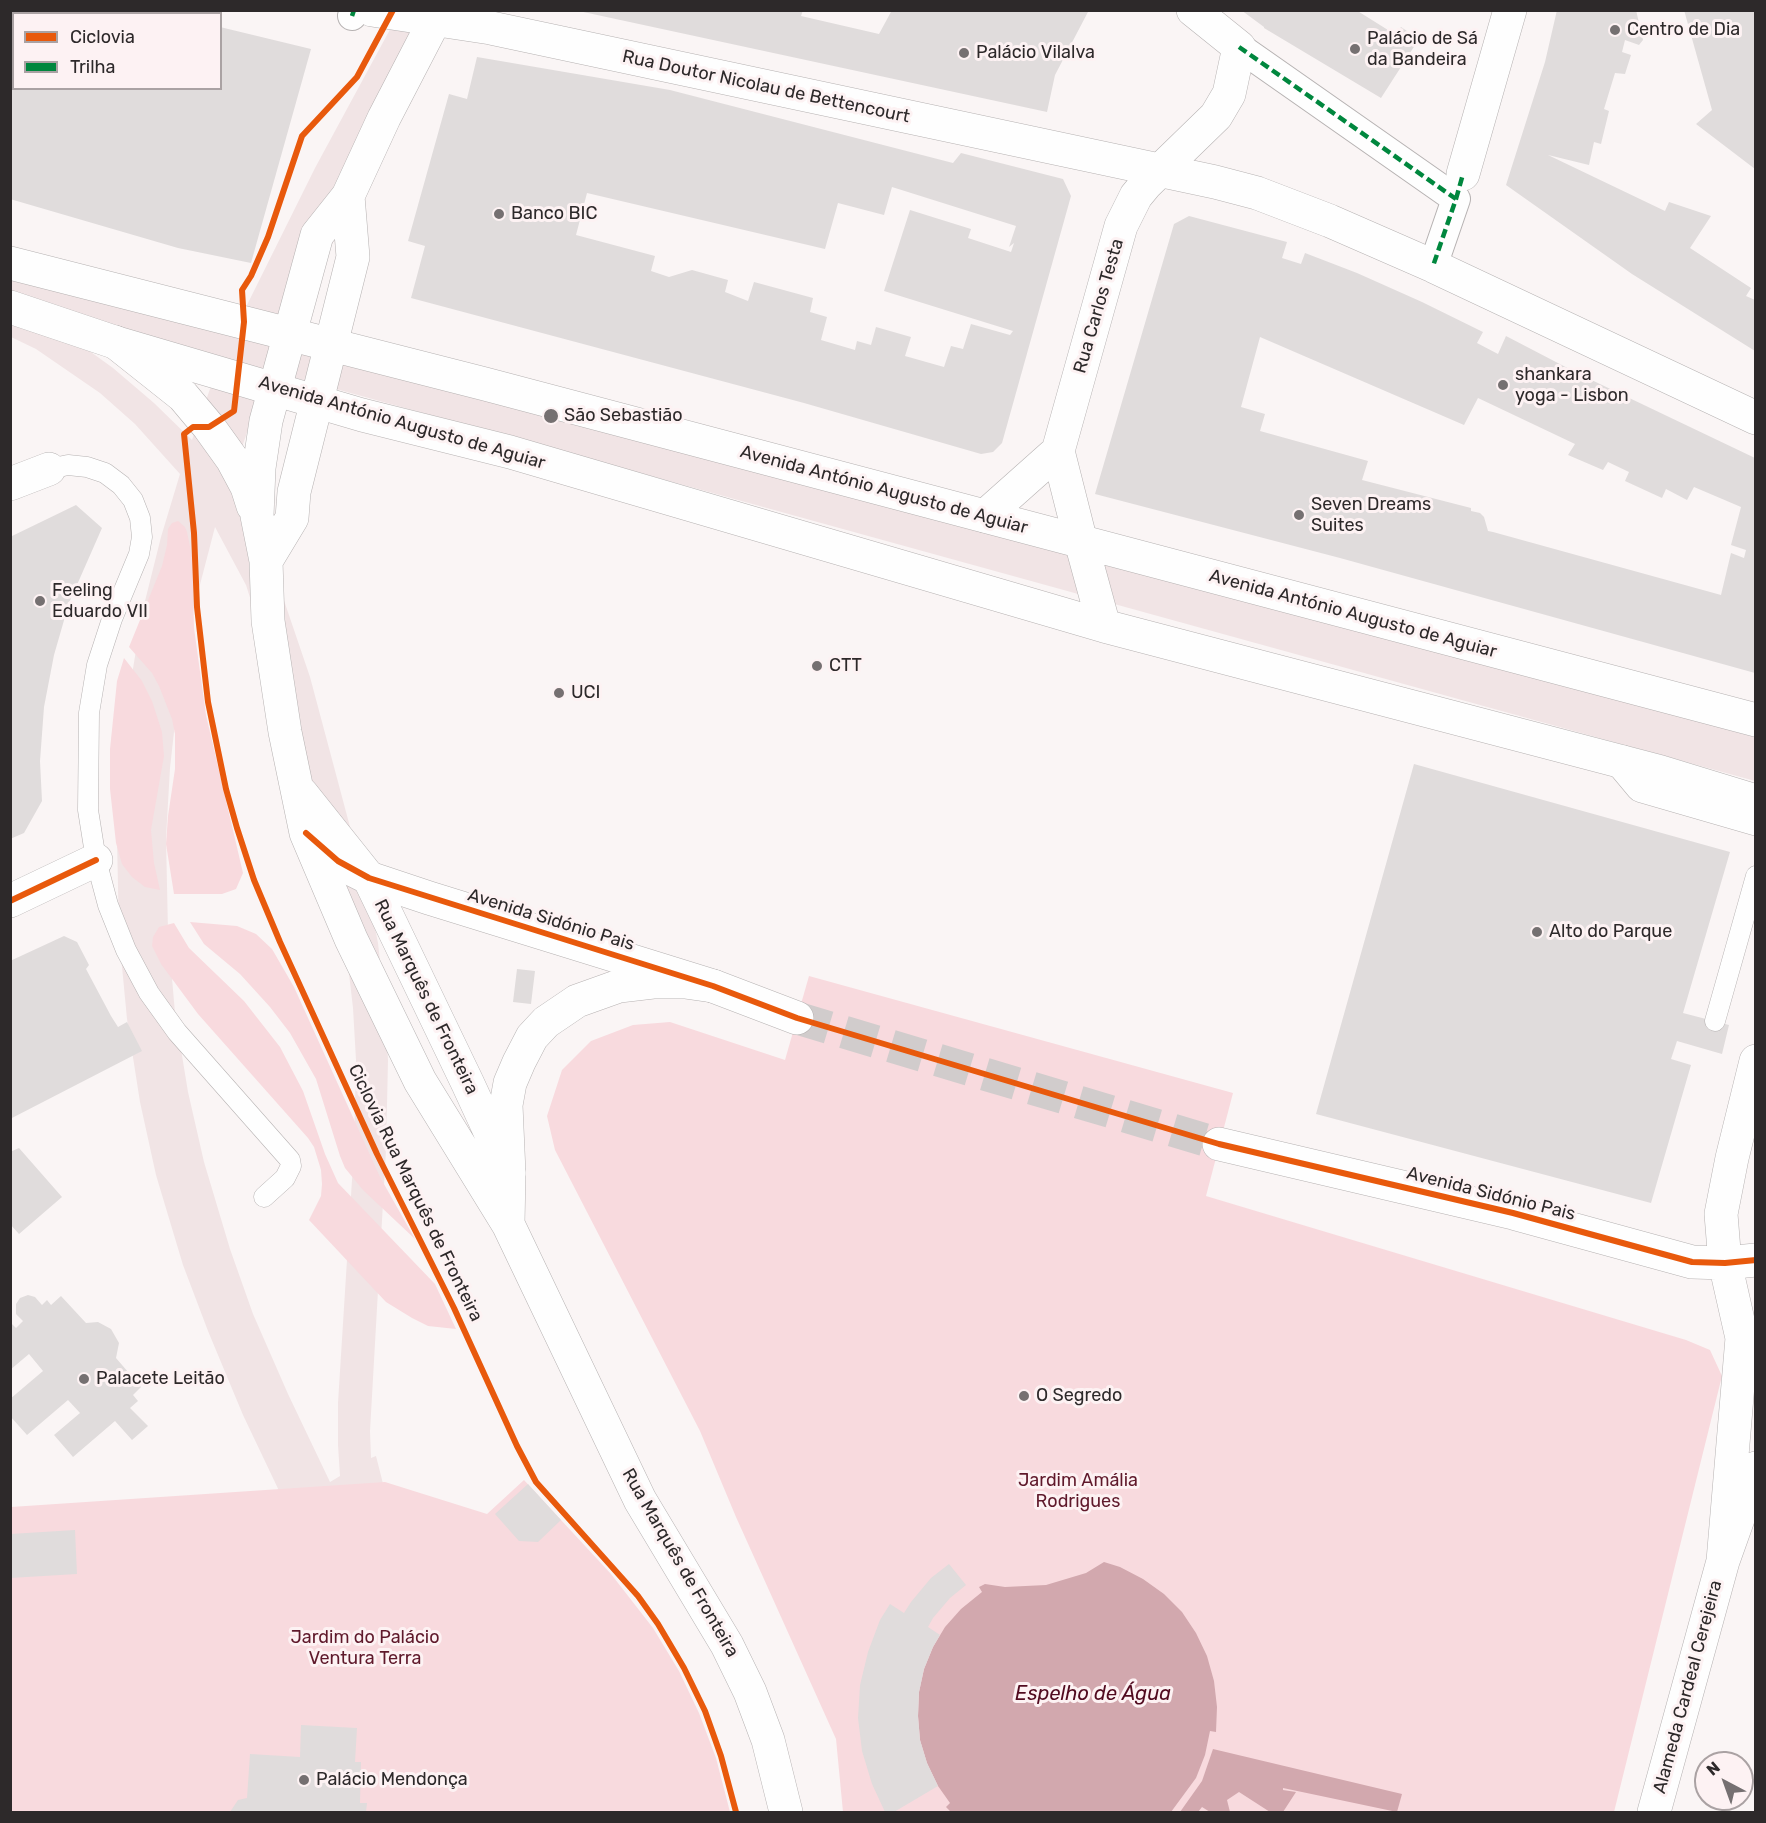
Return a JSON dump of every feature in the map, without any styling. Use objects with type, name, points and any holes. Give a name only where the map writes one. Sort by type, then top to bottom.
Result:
[{"type":"main road","points":[[1193,10],[1239,47]]},
{"type":"main road","points":[[1460,187],[1510,10]]},
{"type":"main road","name":"Rua Doutor Nicolau de Bettencourt","points":[[359,12],[437,15],[1215,182],[1257,193],[1330,221],[1433,266],[1755,418]]},
{"type":"main road","name":"Rua Marquês de Fronteira","points":[[437,15],[373,140],[348,196],[317,235],[266,421],[259,468],[257,516],[266,561],[273,661],[285,732],[306,833],[351,939],[420,1081],[508,1224],[640,1500],[727,1645],[750,1692],[768,1740],[786,1812]]},
{"type":"main road","name":"Rua Carlos Testa","points":[[1104,626],[1058,451],[1121,226],[1136,196],[1158,170],[1216,116],[1229,94],[1239,47]]},
{"type":"main road","name":"Rua Marquês de Fronteira","points":[[266,561],[292,518],[294,492],[353,257],[348,196]]},
{"type":"main road","name":"Avenida António Augusto de Aguiar","points":[[10,263],[331,344],[1755,720]]},
{"type":"main road","name":"Avenida António Augusto de Aguiar","points":[[10,307],[114,342],[362,415],[510,452],[1104,626],[1622,762],[1744,797]]},
{"type":"main road","points":[[114,342],[183,396],[209,427],[232,459],[247,487],[257,516]]},
{"type":"main road","points":[[985,516],[1058,451]]},
{"type":"main road","points":[[10,484],[50,469]]},
{"type":"main road","points":[[1622,762],[1642,786],[1755,819]]},
{"type":"main road","name":"Rua Marquês de Fronteira","points":[[298,788],[369,878],[509,1173],[508,1224]]},
{"type":"main road","name":"Avenida Sidónio Pais","points":[[306,833],[338,861],[369,878],[713,986],[797,1018]]},
{"type":"main road","points":[[10,901],[96,860]]},
{"type":"main road","points":[[509,1173],[506,1105],[510,1083],[532,1037],[546,1022],[577,1001],[619,986],[653,982],[685,982],[713,986]]},
{"type":"main road","name":"Alameda Cardeal Cerejeira","points":[[1723,1561],[1742,1338],[1740,1261],[1721,1214],[1755,1061]]},
{"type":"main road","name":"Avenida Sidónio Pais","points":[[1219,1144],[1513,1213],[1692,1262],[1740,1261]]},
{"type":"main road","name":"Alameda Cardeal Cerejeira","points":[[1654,1812],[1723,1561],[1755,1468]]},
{"type":"street","points":[[1239,47],[1460,187],[1433,266]]},
{"type":"lane","points":[[50,469],[68,465],[87,466],[105,473],[121,484],[133,500],[140,518],[142,537],[139,554],[112,619],[97,665],[89,713],[88,810],[96,860],[108,905],[126,950],[149,993],[177,1032],[290,1160],[291,1166],[285,1178],[264,1197]]},
{"type":"lane","points":[[1715,1021],[1755,876]]},
{"type":"shaded area","points":[[400,11],[456,11],[359,190],[287,335],[1755,737],[1755,781],[271,371],[228,487],[275,574],[310,677],[369,898],[378,943],[388,1060],[386,1150],[370,1431],[371,1458],[376,1456],[399,1547],[301,1537],[243,1415],[183,1265],[156,1175],[140,1102],[127,1019],[119,935],[117,838],[131,681],[142,613],[180,474],[135,424],[100,393],[36,349],[11,337],[11,259],[246,307],[315,168]],"holes":[[[70,337],[211,386],[192,440],[113,368]],[[215,527],[246,585],[260,629],[346,948],[356,1060],[354,1148],[338,1403],[340,1476],[330,1482],[253,1314],[230,1249],[204,1162],[188,1092],[175,1013],[168,932],[166,838],[170,768],[179,687],[190,623]]]},
{"type":"green space","points":[[178,521],[187,532],[192,556],[194,628],[206,715],[243,873],[236,889],[222,894],[174,894],[166,844],[175,769],[175,734],[172,719],[159,686],[152,673],[129,647],[162,566],[168,529],[172,523]]},
{"type":"green space","points":[[124,658],[142,681],[152,701],[162,732],[164,756],[151,830],[154,863],[160,890],[145,887],[132,877],[122,864],[116,843],[110,789],[110,749],[117,681]]},
{"type":"green space","points":[[190,922],[237,926],[256,934],[272,949],[294,987],[380,1177],[415,1239],[363,1190],[345,1168],[316,1079],[290,1033],[240,974],[204,944]]},
{"type":"green space","points":[[174,923],[189,948],[244,1001],[280,1047],[303,1091],[325,1154],[338,1183],[435,1284],[456,1329],[428,1326],[386,1302],[309,1220],[321,1196],[322,1184],[321,1170],[314,1147],[198,1014],[161,964],[152,946],[153,937],[159,927]]},
{"type":"green space","name":"Jardim Amália Rodrigues","points":[[809,976],[1233,1093],[1206,1196],[1686,1340],[1710,1350],[1722,1376],[1614,1812],[843,1812],[836,1739],[736,1517],[700,1431],[555,1150],[547,1116],[562,1070],[591,1041],[633,1025],[670,1022],[785,1060]]},
{"type":"green space","name":"Jardim do Palácio Ventura Terra","points":[[524,1480],[611,1574],[653,1628],[679,1671],[699,1713],[716,1758],[730,1812],[11,1812],[11,1507],[385,1482],[487,1514]]},
{"type":"water","name":"Espelho de Água","points":[[1104,1562],[1120,1567],[1143,1579],[1164,1594],[1182,1612],[1207,1656],[1214,1681],[1217,1707],[1216,1732],[1210,1731],[1205,1755],[1196,1778],[1171,1812],[951,1812],[946,1807],[950,1803],[938,1786],[927,1763],[920,1740],[918,1716],[919,1692],[924,1669],[945,1627],[961,1609],[982,1592],[979,1587],[985,1584],[1005,1587],[1046,1585],[1086,1573]]},
{"type":"water","points":[[1213,1749],[1402,1794],[1397,1812],[1283,1788],[1283,1790],[1296,1792],[1283,1812],[1270,1812],[1239,1792],[1227,1800],[1230,1812],[1210,1812],[1202,1807],[1198,1812],[1180,1812],[1202,1781]]},
{"type":"building","points":[[23,10],[130,10],[140,12],[22,12]]},
{"type":"building","name":"Palácio Vilalva","points":[[574,10],[803,10],[801,16],[879,34],[892,10],[1089,10],[1055,75],[1047,112]]},
{"type":"building","name":"Palácio de Sá da Bandeira","points":[[1241,10],[1356,10],[1396,35],[1401,27],[1419,39],[1381,98],[1264,28]]},
{"type":"building","points":[[1557,10],[1636,10],[1643,40],[1639,45],[1625,40],[1622,52],[1631,55],[1625,74],[1615,73],[1604,109],[1609,111],[1601,144],[1594,142],[1589,165],[1548,155],[1665,211],[1669,202],[1711,216],[1690,248],[1751,288],[1746,296],[1755,300],[1755,351],[1632,274],[1506,185],[1545,62]]},
{"type":"building","points":[[1684,10],[1755,10],[1755,169],[1696,124],[1712,110]]},
{"type":"building","points":[[222,27],[311,49],[251,263],[178,248],[10,199],[10,34],[12,34],[12,90],[222,90]]},
{"type":"building","points":[[477,57],[670,90],[953,163],[961,153],[1063,179],[1071,196],[1002,443],[993,452],[981,454],[804,403],[411,298],[425,246],[408,241],[449,94],[467,99]],"holes":[[[892,187],[1016,226],[1009,247],[1014,243],[1011,252],[968,238],[971,229],[910,210],[884,291],[1013,331],[1010,335],[971,324],[963,349],[951,346],[944,367],[905,356],[911,337],[876,327],[871,345],[857,341],[855,350],[821,340],[827,317],[810,312],[813,298],[754,282],[748,301],[725,292],[728,280],[692,270],[669,277],[651,271],[655,256],[576,235],[587,193],[825,249],[838,203],[884,215]]]},
{"type":"building","points":[[1189,216],[1287,242],[1282,258],[1301,264],[1305,253],[1357,273],[1483,332],[1477,343],[1498,354],[1506,336],[1579,374],[1755,458],[1755,673],[1340,558],[1095,494],[1174,224]],"holes":[[[1260,337],[1464,425],[1478,398],[1575,444],[1568,455],[1603,470],[1608,462],[1629,472],[1625,481],[1662,498],[1666,489],[1687,500],[1694,487],[1741,507],[1731,545],[1746,550],[1744,558],[1731,553],[1721,595],[1488,531],[1484,517],[1480,513],[1471,511],[1471,508],[1362,480],[1368,461],[1260,431],[1265,414],[1241,407]]]},
{"type":"building","points":[[76,505],[102,528],[69,603],[54,655],[44,707],[40,761],[42,801],[24,833],[10,839],[10,537]]},
{"type":"building","name":"Alto do Parque","points":[[1414,764],[1730,852],[1683,1013],[1729,1025],[1722,1054],[1677,1041],[1671,1059],[1691,1065],[1651,1203],[1316,1114]]},
{"type":"building","points":[[64,936],[77,942],[89,965],[86,969],[111,1016],[118,1027],[127,1022],[142,1051],[10,1119],[10,961]]},
{"type":"building","points":[[517,969],[535,971],[531,1004],[513,1002]]},
{"type":"building","points":[[19,1148],[62,1197],[19,1234],[10,1224],[10,1152]]},
{"type":"building","name":"Palacete Leitão","points":[[28,1295],[35,1297],[42,1305],[47,1300],[51,1305],[61,1296],[86,1323],[98,1322],[111,1329],[119,1343],[116,1358],[141,1387],[133,1395],[138,1401],[130,1408],[148,1426],[132,1440],[115,1421],[73,1457],[54,1435],[80,1413],[68,1400],[27,1435],[10,1416],[10,1399],[43,1371],[29,1354],[10,1370],[10,1322],[16,1328],[23,1321],[16,1314],[16,1304],[20,1298]]},
{"type":"building","points":[[528,1484],[561,1520],[538,1542],[519,1541],[495,1514]]},
{"type":"building","points":[[75,1530],[77,1574],[10,1578],[10,1534]]},
{"type":"building","points":[[949,1564],[966,1585],[950,1598],[928,1627],[940,1635],[924,1669],[919,1692],[920,1740],[927,1763],[938,1786],[894,1812],[885,1812],[872,1784],[862,1751],[858,1718],[860,1685],[868,1652],[880,1620],[890,1604],[904,1613],[931,1578]]},
{"type":"building","name":"Palácio Mendonça","points":[[301,1725],[357,1728],[355,1762],[361,1762],[360,1803],[367,1803],[366,1812],[230,1812],[238,1800],[247,1798],[250,1754],[300,1757]]},
{"type":"tunnel","points":[[797,1018],[1219,1144]]},
{"type":"marked path","points":[[352,16],[354,10]]},
{"type":"marked path","points":[[1239,47],[1456,199],[1433,266]]},
{"type":"marked path","points":[[1456,199],[1463,174]]},
{"type":"cycle path","name":"Ciclovia Rua Marquês de Fronteira","points":[[393,10],[357,77],[302,136],[268,237],[251,276],[242,290],[244,322],[234,411],[209,427],[193,427],[184,434],[194,533],[197,607],[208,702],[226,789],[254,880],[377,1154],[454,1308],[517,1446],[536,1482],[638,1596],[684,1668],[705,1711],[721,1756],[736,1812]]},
{"type":"cycle path","points":[[306,833],[338,861],[369,878],[713,986],[797,1018],[1219,1144],[1513,1213],[1692,1262],[1725,1263],[1756,1260]]},
{"type":"cycle path","points":[[10,901],[96,860]]},
{"type":"place","name":"Centro de Dia","points":[[1615,30]]},
{"type":"place","name":"Palácio de Sá da Bandeira","points":[[1355,49]]},
{"type":"place","name":"Palácio Vilalva","points":[[964,53]]},
{"type":"place","name":"Banco BIC","points":[[499,214]]},
{"type":"place","name":"shankara yoga - Lisbon","points":[[1503,385]]},
{"type":"place","name":"São Sebastião","points":[[551,416]]},
{"type":"place","name":"Seven Dreams Suites","points":[[1299,515]]},
{"type":"place","name":"Feeling Eduardo VII","points":[[40,601]]},
{"type":"place","name":"CTT","points":[[817,666]]},
{"type":"place","name":"UCI","points":[[559,693]]},
{"type":"place","name":"Alto do Parque","points":[[1537,932]]},
{"type":"place","name":"Palacete Leitão","points":[[84,1379]]},
{"type":"place","name":"O Segredo","points":[[1024,1396]]},
{"type":"place","name":"Palácio Mendonça","points":[[304,1780]]}]
